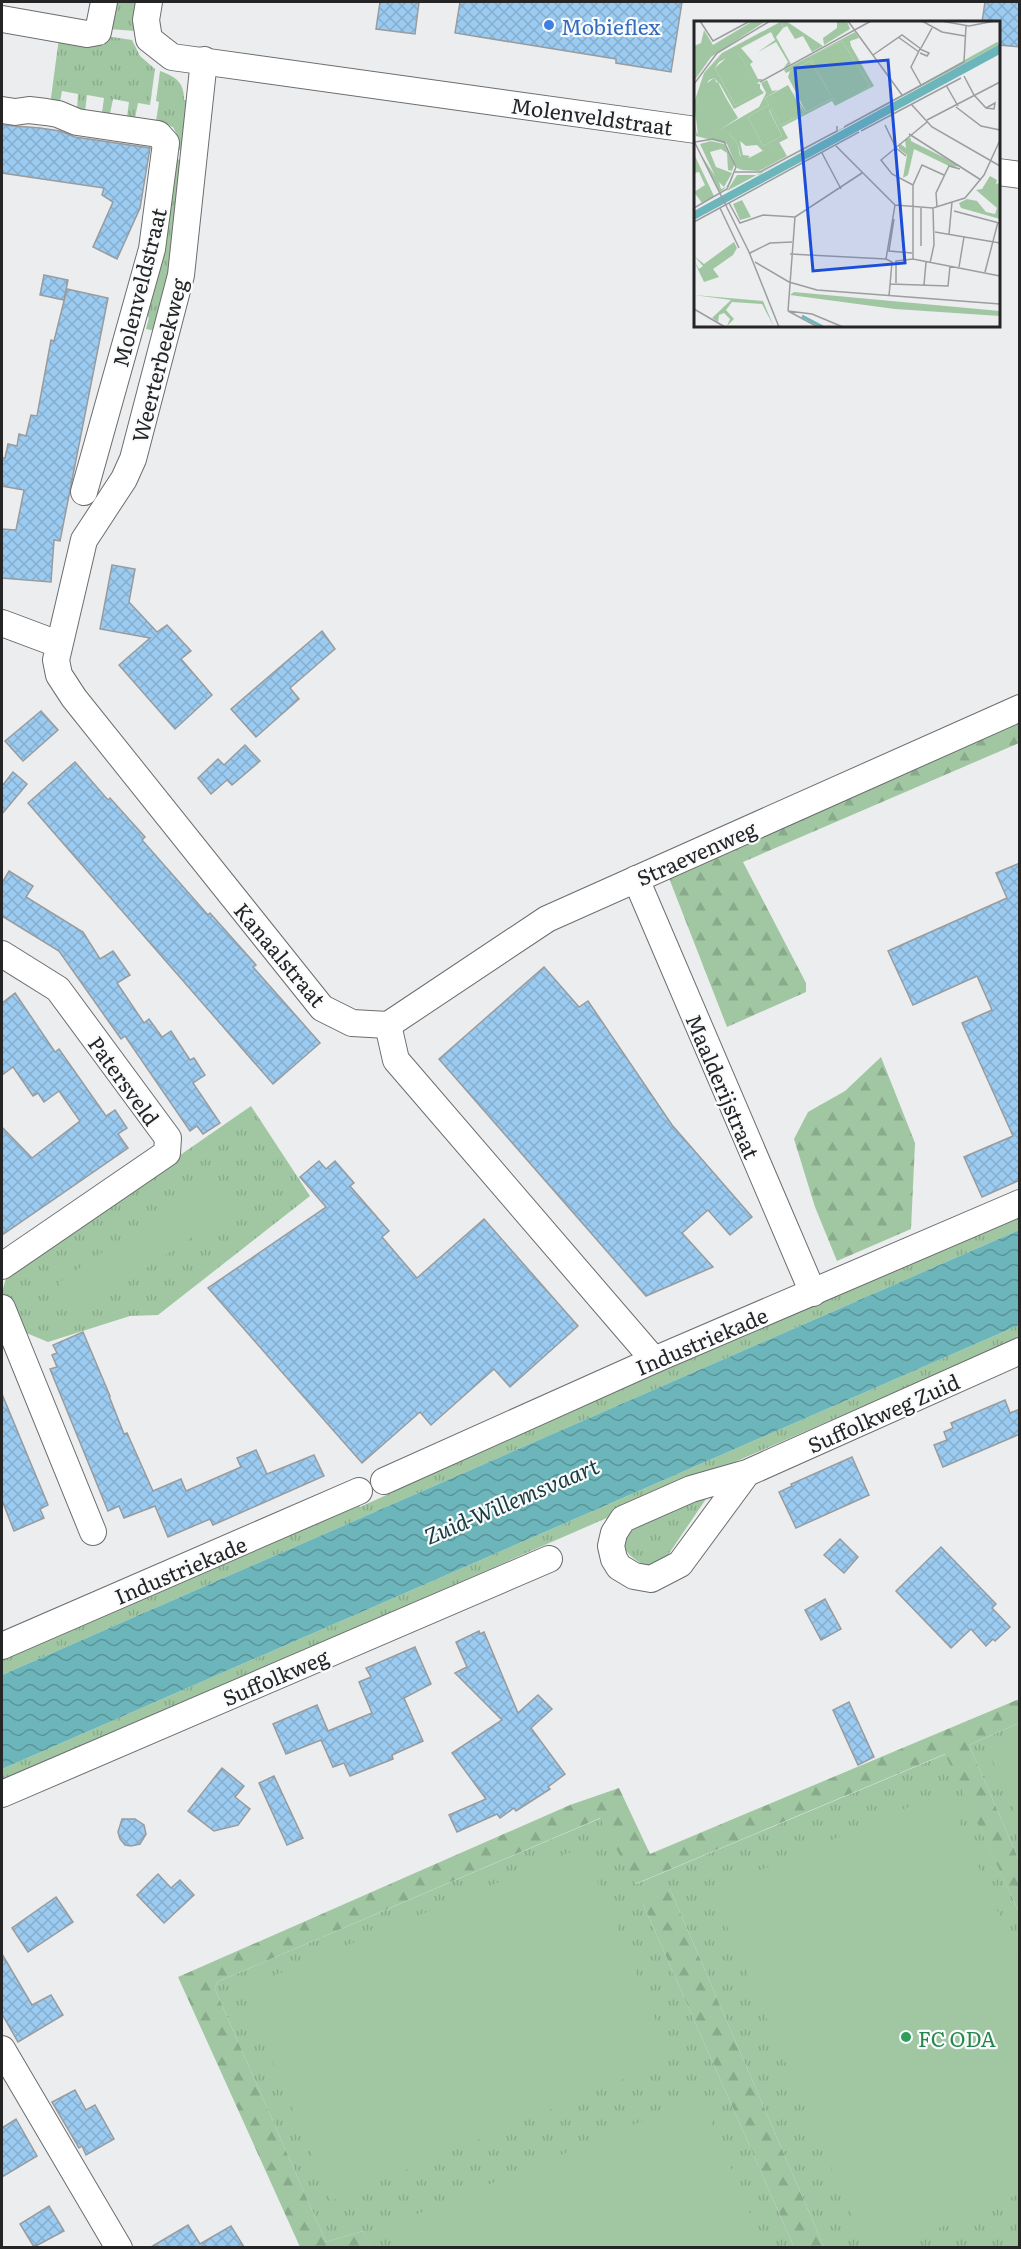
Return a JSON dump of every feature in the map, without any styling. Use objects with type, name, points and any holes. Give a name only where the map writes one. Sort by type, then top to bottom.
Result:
[{"type":"street","points":[[2,20],[87,34],[98,32],[104,2]]},
{"type":"street","name":"Molenveldstraat","points":[[149,2],[146,20],[149,39],[172,57],[694,130]]},
{"type":"street","name":"Weerterbeekweg","points":[[58,644],[84,540],[124,480],[133,459],[181,275],[204,60]]},
{"type":"street","name":"Molenveldstraat","points":[[2,110],[15,112],[29,110],[57,114],[77,122],[158,134],[166,143],[152,249],[84,492]]},
{"type":"street","points":[[1000,172],[1020,175]]},
{"type":"street","points":[[2,604],[2,622],[58,644]]},
{"type":"street","name":"Kanaalstraat","points":[[58,644],[56,660],[59,675],[74,698],[322,1008],[352,1023],[388,1025]]},
{"type":"street","name":"Straevenweg","points":[[388,1025],[547,919],[1020,708]]},
{"type":"street","name":"Maalderijstraat","points":[[636,879],[813,1293]]},
{"type":"street","name":"Patersveld","points":[[2,954],[58,989],[168,1138],[167,1153],[2,1266]]},
{"type":"street","points":[[388,1025],[396,1060],[654,1360]]},
{"type":"street","name":"Industriekade","points":[[384,1481],[654,1360],[1020,1203]]},
{"type":"street","points":[[2,1308],[93,1532]]},
{"type":"street","name":"Suffolkweg Zuid","points":[[747,1473],[680,1564],[651,1579],[634,1576],[619,1567],[611,1546],[614,1533],[623,1519],[691,1489],[747,1473],[1020,1351]]},
{"type":"street","name":"Industriekade","points":[[2,1646],[359,1491]]},
{"type":"street","name":"Suffolkweg","points":[[2,1794],[549,1559]]},
{"type":"street","points":[[2,2049],[119,2247]]},
{"type":"green space","points":[[112,2],[138,2],[136,31],[108,29]]},
{"type":"green space","points":[[106,36],[132,40],[140,56],[155,69],[150,105],[138,103],[135,118],[127,117],[129,102],[113,99],[110,114],[102,113],[104,98],[87,95],[85,111],[77,109],[78,94],[62,91],[59,107],[50,105],[59,38],[104,45]]},
{"type":"green space","points":[[160,71],[178,81],[181,84],[184,100],[190,100],[184,151],[176,149],[177,135],[173,127],[156,121]]},
{"type":"green space","points":[[174,159],[183,160],[170,271],[156,331],[146,329],[149,318],[142,309]]},
{"type":"green space","points":[[1019,721],[1019,743],[743,862],[806,983],[806,992],[727,1027],[667,873]]},
{"type":"green space","points":[[881,1057],[915,1143],[911,1229],[837,1261],[815,1207],[794,1139],[808,1112],[845,1091]]},
{"type":"green space","points":[[251,1106],[310,1196],[158,1315],[130,1316],[48,1342],[24,1332],[2,1292],[7,1275]]},
{"type":"green space","points":[[211,1176],[233,1210],[77,1314],[58,1283]]},
{"type":"green space","points":[[1019,1216],[1019,1230],[2,1675],[2,1659],[358,1503],[360,1507],[393,1492],[392,1488]]},
{"type":"green space","points":[[1019,1325],[1019,1338],[2,1782],[2,1769]]},
{"type":"green space","points":[[710,1493],[668,1555],[659,1563],[646,1566],[628,1554],[624,1544],[625,1539],[635,1527]]},
{"type":"green space","points":[[1019,1699],[1019,1723],[969,1745],[1019,1860],[1019,1912],[945,1754],[635,1884],[600,1818],[217,1982],[215,1989],[326,2242],[363,2231],[371,2247],[300,2247],[178,1977],[570,1805],[619,1788],[650,1854]]},
{"type":"green space","points":[[1019,1723],[1019,1860],[969,1745]]},
{"type":"green space","points":[[1019,1742],[1019,1820],[990,1755]]},
{"type":"green space","points":[[946,1754],[1019,1912],[1019,2247],[824,2247],[670,1889],[643,1904],[794,2247],[371,2248],[363,2231],[326,2242],[215,1989],[217,1982],[601,1818],[636,1884]]},
{"type":"green space","points":[[946,1791],[1019,1961],[1019,2194],[894,2247],[865,2247],[712,1891]]},
{"type":"green space","points":[[583,1847],[672,2059],[331,2201],[242,1989]]},
{"type":"green space","points":[[670,1889],[824,2247],[794,2247],[643,1904],[645,1898]]},
{"type":"green space","points":[[701,2097],[764,2247],[401,2247],[391,2225]]},
{"type":"water","name":"Zuid-Willemsvaart","points":[[1019,1230],[1019,1325],[2,1769],[2,1675]]},
{"type":"building","points":[[380,2],[419,2],[415,34],[376,29]]},
{"type":"building","points":[[460,2],[682,2],[671,72],[616,63],[616,59],[455,33]]},
{"type":"building","points":[[985,2],[1020,2],[1020,47],[1000,45],[1000,21],[982,21]]},
{"type":"building","points":[[2,125],[60,131],[75,137],[150,148],[140,208],[117,259],[93,247],[113,202],[102,195],[104,188],[2,173]]},
{"type":"building","points":[[44,275],[68,280],[64,300],[40,295]]},
{"type":"building","points":[[67,289],[108,298],[60,541],[54,540],[51,582],[2,578],[2,529],[16,530],[24,490],[2,486],[2,458],[5,458],[8,444],[17,446],[19,434],[26,436],[31,415],[37,416],[51,340],[54,341]]},
{"type":"building","points":[[112,565],[135,569],[129,602],[157,632],[167,625],[191,651],[181,659],[212,695],[175,729],[119,665],[150,638],[100,629]]},
{"type":"building","points":[[322,631],[335,649],[290,688],[299,699],[256,737],[231,709]]},
{"type":"building","points":[[41,711],[58,730],[23,761],[5,741]]},
{"type":"building","points":[[245,745],[260,761],[232,785],[227,780],[211,794],[198,778],[218,759],[224,765]]},
{"type":"building","points":[[75,762],[108,800],[110,798],[145,837],[142,840],[256,965],[253,967],[320,1043],[273,1084],[28,803]]},
{"type":"building","points":[[13,772],[27,784],[2,814],[2,786]]},
{"type":"building","points":[[1020,863],[1020,1180],[982,1197],[964,1157],[1013,1136],[962,1023],[992,1010],[977,976],[913,1005],[888,951],[1007,898],[996,873]]},
{"type":"building","points":[[9,871],[33,886],[26,897],[83,932],[100,959],[113,951],[130,975],[117,983],[144,1023],[149,1019],[162,1037],[171,1031],[190,1060],[194,1058],[205,1075],[193,1083],[220,1123],[203,1134],[197,1126],[190,1131],[125,1036],[121,1039],[59,951],[2,916],[2,883]]},
{"type":"building","points":[[544,967],[579,1007],[588,1001],[672,1125],[752,1217],[730,1235],[708,1210],[682,1233],[713,1267],[646,1296],[439,1059]]},
{"type":"building","points":[[15,993],[55,1052],[59,1049],[106,1116],[115,1110],[127,1128],[118,1134],[128,1148],[2,1235],[2,1127],[32,1158],[80,1121],[59,1091],[44,1102],[38,1093],[33,1096],[13,1067],[2,1075],[2,1003]]},
{"type":"building","points":[[319,1161],[326,1169],[335,1161],[354,1183],[350,1186],[389,1231],[382,1237],[417,1278],[484,1219],[578,1326],[510,1387],[494,1369],[431,1425],[420,1412],[362,1463],[208,1288],[326,1207],[300,1177]]},
{"type":"building","points":[[83,1332],[124,1434],[127,1433],[153,1491],[181,1479],[186,1491],[241,1467],[237,1458],[256,1450],[267,1474],[314,1455],[324,1476],[213,1525],[210,1519],[168,1537],[155,1506],[124,1518],[119,1506],[108,1511],[50,1369],[57,1367],[52,1355],[57,1353],[53,1345]]},
{"type":"building","points":[[2,1394],[48,1505],[40,1509],[44,1518],[14,1531],[2,1500]]},
{"type":"building","points":[[1005,1400],[1010,1413],[1020,1409],[1020,1434],[943,1467],[934,1445],[947,1440],[944,1432],[953,1428],[951,1423]]},
{"type":"building","points":[[852,1457],[869,1495],[796,1528],[779,1492],[792,1486],[791,1484]]},
{"type":"building","points":[[840,1539],[858,1557],[844,1573],[824,1555]]},
{"type":"building","points":[[941,1547],[996,1604],[992,1608],[1010,1627],[986,1646],[971,1629],[951,1648],[896,1591]]},
{"type":"building","points":[[825,1599],[841,1629],[821,1640],[805,1610]]},
{"type":"building","points":[[479,1631],[480,1634],[484,1632],[518,1713],[538,1695],[552,1709],[531,1728],[565,1774],[548,1787],[550,1789],[516,1811],[514,1808],[500,1818],[497,1814],[457,1832],[449,1815],[486,1799],[452,1753],[502,1720],[455,1673],[467,1667],[456,1642]]},
{"type":"building","points":[[415,1647],[431,1684],[404,1698],[423,1741],[392,1755],[393,1759],[350,1776],[344,1763],[333,1767],[321,1740],[286,1754],[273,1724],[317,1705],[328,1731],[372,1713],[359,1682],[371,1677],[366,1668]]},
{"type":"building","points":[[849,1702],[874,1757],[858,1765],[833,1710]]},
{"type":"building","points":[[222,1768],[244,1786],[235,1797],[250,1809],[238,1825],[214,1831],[188,1811]]},
{"type":"building","points":[[274,1776],[303,1838],[287,1845],[259,1783]]},
{"type":"building","points":[[122,1819],[135,1819],[144,1825],[146,1834],[140,1844],[125,1845],[120,1839],[118,1832]]},
{"type":"building","points":[[158,1874],[171,1888],[180,1880],[194,1895],[164,1923],[137,1895]]},
{"type":"building","points":[[56,1897],[73,1922],[28,1952],[12,1928]]},
{"type":"building","points":[[2,1954],[32,2005],[51,1995],[63,2015],[18,2042],[2,2014]]},
{"type":"building","points":[[75,2090],[86,2110],[95,2105],[114,2139],[86,2155],[82,2146],[79,2148],[52,2102]]},
{"type":"building","points":[[16,2119],[37,2156],[2,2177],[2,2128]]},
{"type":"building","points":[[49,2206],[64,2231],[34,2247],[20,2224]]},
{"type":"building","points":[[188,2225],[200,2244],[231,2226],[244,2247],[151,2247]]},
{"type":"place","name":"Mobieflex","points":[[549,25]]},
{"type":"place","name":"FC ODA","points":[[906,2037]]}]
